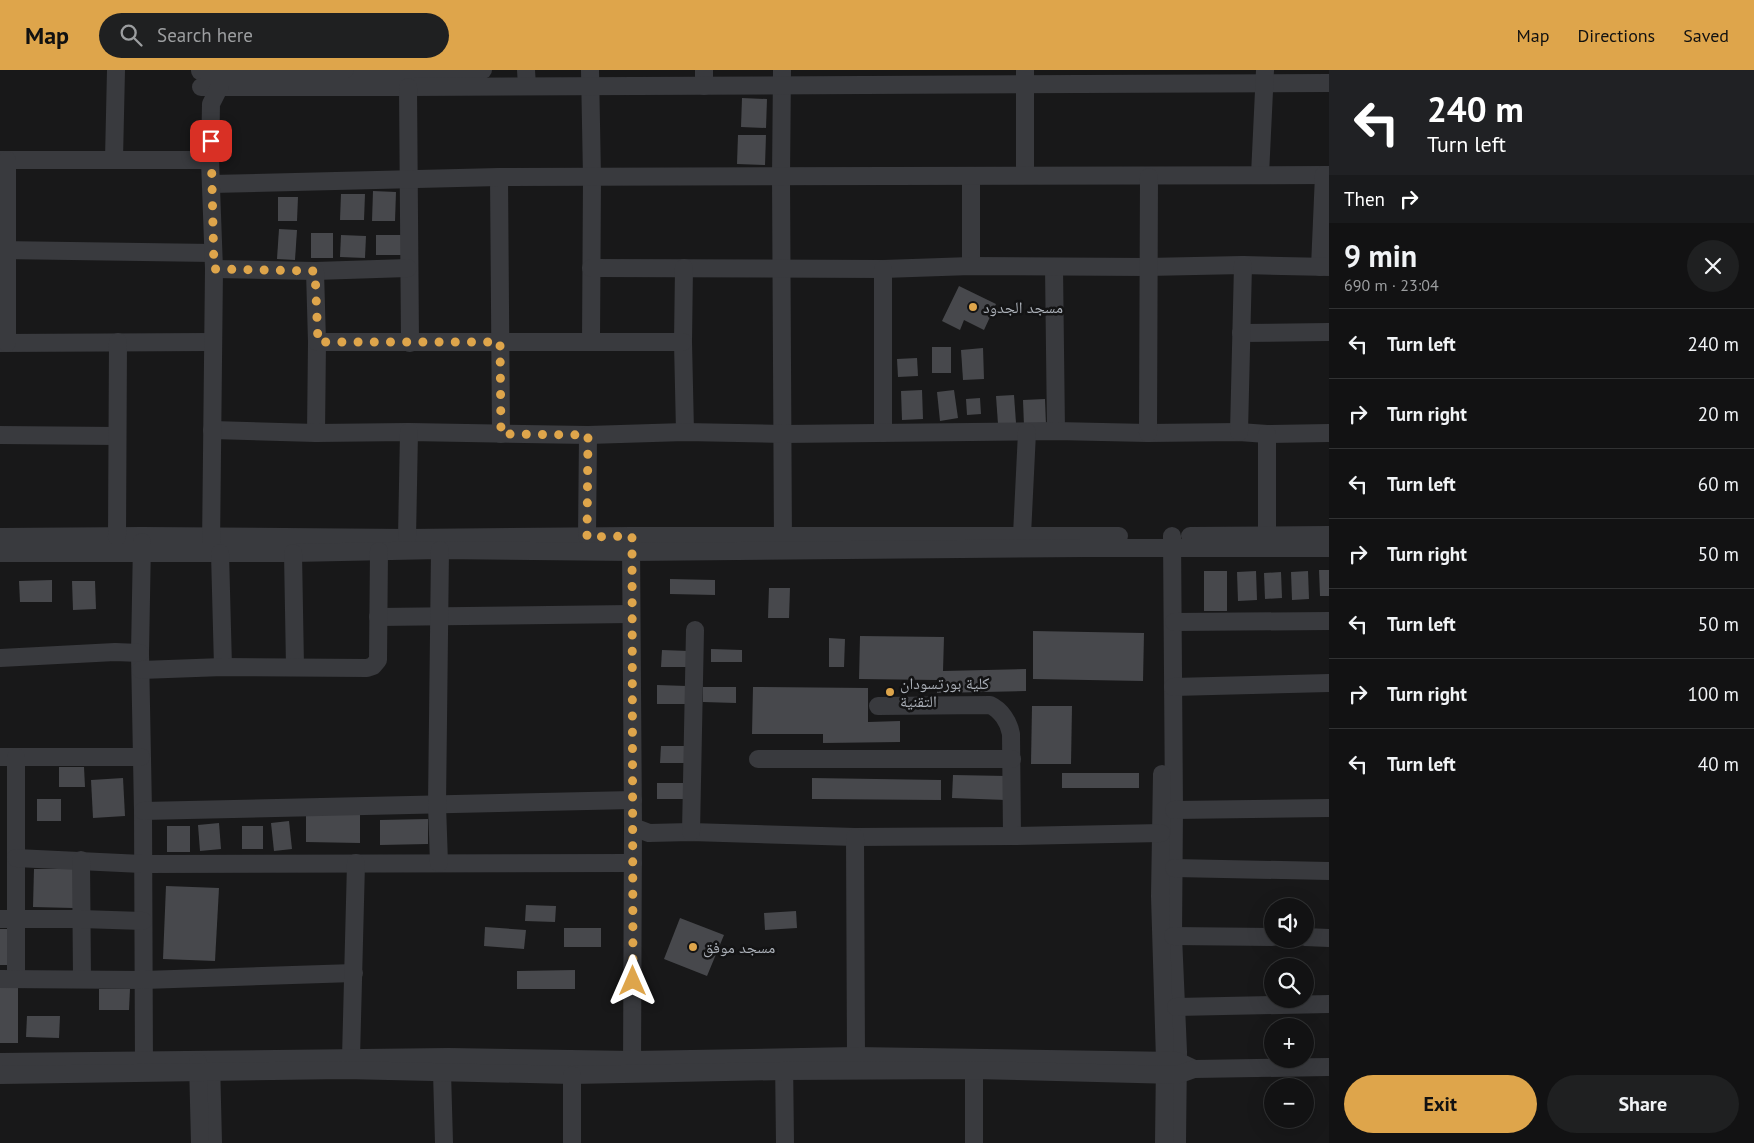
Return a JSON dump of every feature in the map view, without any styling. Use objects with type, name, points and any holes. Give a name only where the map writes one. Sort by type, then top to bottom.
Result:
[{"type":"street","points":[[114,159],[116,70]]},
{"type":"street","points":[[211,104],[200,76],[483,70]]},
{"type":"street","points":[[347,74],[408,87],[527,78],[1265,77],[1329,82]]},
{"type":"street","points":[[220,76],[211,104],[210,160],[213,261],[212,430],[214,547],[223,667]]},
{"type":"street","points":[[1025,77],[1025,175]]},
{"type":"street","points":[[1260,175],[1265,77]]},
{"type":"street","points":[[590,78],[592,177],[591,342]]},
{"type":"street","points":[[782,78],[783,543]]},
{"type":"street","points":[[408,87],[410,343]]},
{"type":"street","points":[[210,160],[4,160],[4,343],[212,342]]},
{"type":"street","points":[[212,184],[499,177],[1025,175],[1149,177],[1327,175],[1325,267],[1243,265],[1147,267],[971,266],[883,269],[591,268]]},
{"type":"street","points":[[971,176],[971,266]]},
{"type":"street","points":[[499,177],[501,434]]},
{"type":"street","points":[[1148,433],[1147,267],[1149,177]]},
{"type":"street","points":[[3,250],[213,261],[315,271],[408,268]]},
{"type":"street","points":[[1239,432],[1243,265]]},
{"type":"street","points":[[1054,267],[1056,431]]},
{"type":"street","points":[[684,268],[685,432]]},
{"type":"street","points":[[883,269],[883,433]]},
{"type":"street","points":[[315,271],[318,342],[316,433]]},
{"type":"street","points":[[1241,333],[1329,332]]},
{"type":"street","points":[[117,536],[118,342]]},
{"type":"street","points":[[318,342],[683,342]]},
{"type":"street","points":[[212,430],[316,433],[409,432],[588,435],[685,432],[783,434],[1056,431],[1329,433]]},
{"type":"street","points":[[407,538],[409,432]]},
{"type":"street","points":[[1022,535],[1027,432]]},
{"type":"street","points":[[1267,434],[1267,534]]},
{"type":"street","points":[[0,435],[117,436]]},
{"type":"street","points":[[587,537],[588,435]]},
{"type":"street","points":[[0,553],[142,545],[214,547],[293,553],[632,544],[1167,542],[1267,534],[1329,535]]},
{"type":"street","points":[[783,543],[1022,535],[1329,548]]},
{"type":"street","points":[[0,537],[117,536],[142,545]]},
{"type":"street","points":[[214,547],[407,538],[587,537],[632,544]]},
{"type":"street","points":[[1164,1143],[1176,1008],[1174,936],[1174,622],[1167,542]]},
{"type":"street","points":[[1167,542],[1161,833],[1161,942],[1177,1143]]},
{"type":"street","points":[[632,544],[632,1067]]},
{"type":"street","points":[[142,545],[141,757],[144,1066]]},
{"type":"street","points":[[439,863],[437,805],[440,550]]},
{"type":"street","points":[[0,658],[116,652],[141,661],[223,667],[367,668],[373,666],[378,660],[378,551]]},
{"type":"street","points":[[293,553],[295,667]]},
{"type":"street","points":[[378,617],[631,614]]},
{"type":"street","points":[[1174,622],[1329,621]]},
{"type":"street","points":[[691,832],[695,630]]},
{"type":"street","points":[[1173,687],[1329,684]]},
{"type":"street","points":[[878,706],[990,705],[995,707],[1010,728],[1012,836]]},
{"type":"street","points":[[141,757],[8,757],[8,834],[16,858],[8,919],[8,979],[144,980],[354,973]]},
{"type":"street","points":[[758,759],[1012,759]]},
{"type":"street","points":[[143,811],[633,800]]},
{"type":"street","points":[[1174,810],[1329,808]]},
{"type":"street","points":[[633,827],[648,833],[691,832],[855,837],[1161,833]]},
{"type":"street","points":[[855,837],[856,1056]]},
{"type":"street","points":[[16,858],[142,864],[633,863]]},
{"type":"street","points":[[81,860],[82,979]]},
{"type":"street","points":[[351,1058],[356,864]]},
{"type":"street","points":[[1174,868],[1329,871]]},
{"type":"street","points":[[8,919],[143,921]]},
{"type":"street","points":[[1174,936],[1264,937]]},
{"type":"street","points":[[1314,938],[1329,938]]},
{"type":"street","points":[[1176,1008],[1329,1004]]},
{"type":"street","points":[[783,1064],[856,1056],[1194,1069],[1329,1067]]},
{"type":"street","points":[[205,1066],[351,1058],[449,1057],[632,1067],[783,1064],[974,1070],[1171,1068]]},
{"type":"street","points":[[0,1062],[572,1075],[632,1067]]},
{"type":"street","points":[[783,1064],[785,1143]]},
{"type":"street","points":[[0,1075],[144,1066]]},
{"type":"street","points":[[200,1143],[205,1066]]},
{"type":"street","points":[[205,1066],[213,1143]]},
{"type":"street","points":[[974,1070],[974,1143]]},
{"type":"street","points":[[442,1072],[444,1143]]},
{"type":"street","points":[[572,1075],[572,1143]]},
{"type":"building","points":[[742,98],[767,99],[766,128],[741,127]]},
{"type":"building","points":[[738,135],[766,135],[765,165],[737,164]]},
{"type":"building","points":[[373,191],[396,192],[395,221],[372,221]]},
{"type":"building","points":[[341,194],[365,194],[364,220],[340,220]]},
{"type":"building","points":[[278,197],[298,197],[297,221],[278,221]]},
{"type":"building","points":[[279,229],[297,230],[295,260],[277,259]]},
{"type":"building","points":[[311,233],[333,233],[333,258],[311,258]]},
{"type":"building","points":[[341,235],[366,236],[365,258],[340,257]]},
{"type":"building","points":[[376,235],[401,235],[401,255],[376,255]]},
{"type":"building","points":[[959,286],[996,304],[984,330],[964,320],[960,330],[942,321]]},
{"type":"building","points":[[932,347],[951,347],[951,373],[932,373]]},
{"type":"building","points":[[983,348],[984,379],[963,380],[961,350]]},
{"type":"building","points":[[917,358],[918,376],[898,377],[897,359]]},
{"type":"building","points":[[922,390],[923,419],[902,420],[901,391]]},
{"type":"building","points":[[954,390],[958,418],[940,421],[937,392]]},
{"type":"building","points":[[1014,395],[1016,423],[998,424],[996,396]]},
{"type":"building","points":[[980,398],[981,414],[967,415],[966,399]]},
{"type":"building","points":[[1045,399],[1046,425],[1024,426],[1023,400]]},
{"type":"building","points":[[1319,570],[1329,570],[1329,596],[1320,596]]},
{"type":"building","points":[[1204,571],[1227,571],[1227,611],[1204,611]]},
{"type":"building","points":[[1256,571],[1257,600],[1238,601],[1237,572]]},
{"type":"building","points":[[1308,571],[1309,599],[1292,600],[1291,572]]},
{"type":"building","points":[[1281,572],[1282,598],[1265,599],[1264,573]]},
{"type":"building","points":[[670,579],[715,580],[715,595],[670,594]]},
{"type":"building","points":[[52,580],[52,602],[20,602],[19,581]]},
{"type":"building","points":[[72,581],[95,581],[96,609],[73,610]]},
{"type":"building","points":[[769,588],[790,588],[789,618],[768,618]]},
{"type":"building","points":[[1033,631],[1144,633],[1143,681],[1033,679]]},
{"type":"building","points":[[860,636],[944,637],[943,671],[1026,669],[1026,691],[937,693],[937,680],[859,679]]},
{"type":"building","points":[[829,638],[845,639],[844,667],[829,667]]},
{"type":"building","points":[[711,649],[742,650],[742,662],[711,662]]},
{"type":"building","points":[[662,650],[689,651],[689,667],[661,667]]},
{"type":"building","points":[[657,685],[687,686],[687,704],[657,704]]},
{"type":"building","points":[[703,687],[736,687],[736,703],[703,702]]},
{"type":"building","points":[[753,687],[868,688],[868,722],[900,721],[900,742],[823,743],[823,734],[752,734]]},
{"type":"building","points":[[1032,706],[1072,706],[1071,764],[1031,764]]},
{"type":"building","points":[[661,746],[690,746],[689,763],[660,763]]},
{"type":"building","points":[[59,767],[84,767],[85,787],[59,787]]},
{"type":"building","points":[[1062,773],[1139,773],[1139,788],[1062,788]]},
{"type":"building","points":[[953,775],[1007,776],[1006,800],[952,798]]},
{"type":"building","points":[[123,778],[125,816],[93,818],[91,780]]},
{"type":"building","points":[[812,778],[941,780],[941,800],[812,799]]},
{"type":"building","points":[[657,783],[687,783],[687,799],[657,799]]},
{"type":"building","points":[[37,799],[61,799],[61,821],[37,821]]},
{"type":"building","points":[[306,814],[360,815],[360,843],[306,842]]},
{"type":"building","points":[[428,819],[428,844],[380,845],[380,820]]},
{"type":"building","points":[[289,821],[292,849],[274,851],[271,823]]},
{"type":"building","points":[[219,823],[221,849],[200,851],[198,825]]},
{"type":"building","points":[[167,826],[190,826],[190,852],[167,852]]},
{"type":"building","points":[[242,826],[263,826],[263,849],[242,849]]},
{"type":"building","points":[[34,869],[74,869],[73,908],[33,907]]},
{"type":"building","points":[[166,886],[219,888],[215,961],[163,959]]},
{"type":"building","points":[[526,905],[556,906],[555,922],[525,921]]},
{"type":"building","points":[[796,911],[797,928],[765,930],[764,913]]},
{"type":"building","points":[[680,918],[724,935],[707,976],[664,959]]},
{"type":"building","points":[[485,927],[526,930],[524,949],[484,946]]},
{"type":"building","points":[[564,928],[601,928],[601,947],[564,947]]},
{"type":"building","points":[[0,929],[7,929],[7,965],[0,965]]},
{"type":"building","points":[[575,970],[575,989],[517,989],[517,971]]},
{"type":"building","points":[[0,988],[18,988],[18,1043],[0,1043]]},
{"type":"building","points":[[99,989],[130,989],[129,1010],[99,1010]]},
{"type":"building","points":[[27,1016],[60,1016],[59,1038],[26,1037]]},
{"type":"place","name":"مسجد الجدود","points":[[973,307]]},
{"type":"place","name":"كلية بورتسودان التقنية","points":[[890,692]]},
{"type":"place","name":"مسجد موفق","points":[[693,947]]},
{"type":"route","points":[[211,141],[214,269],[315,271],[318,342],[500,342],[501,434],[588,435],[587,537],[632,536],[633,981]]}]
